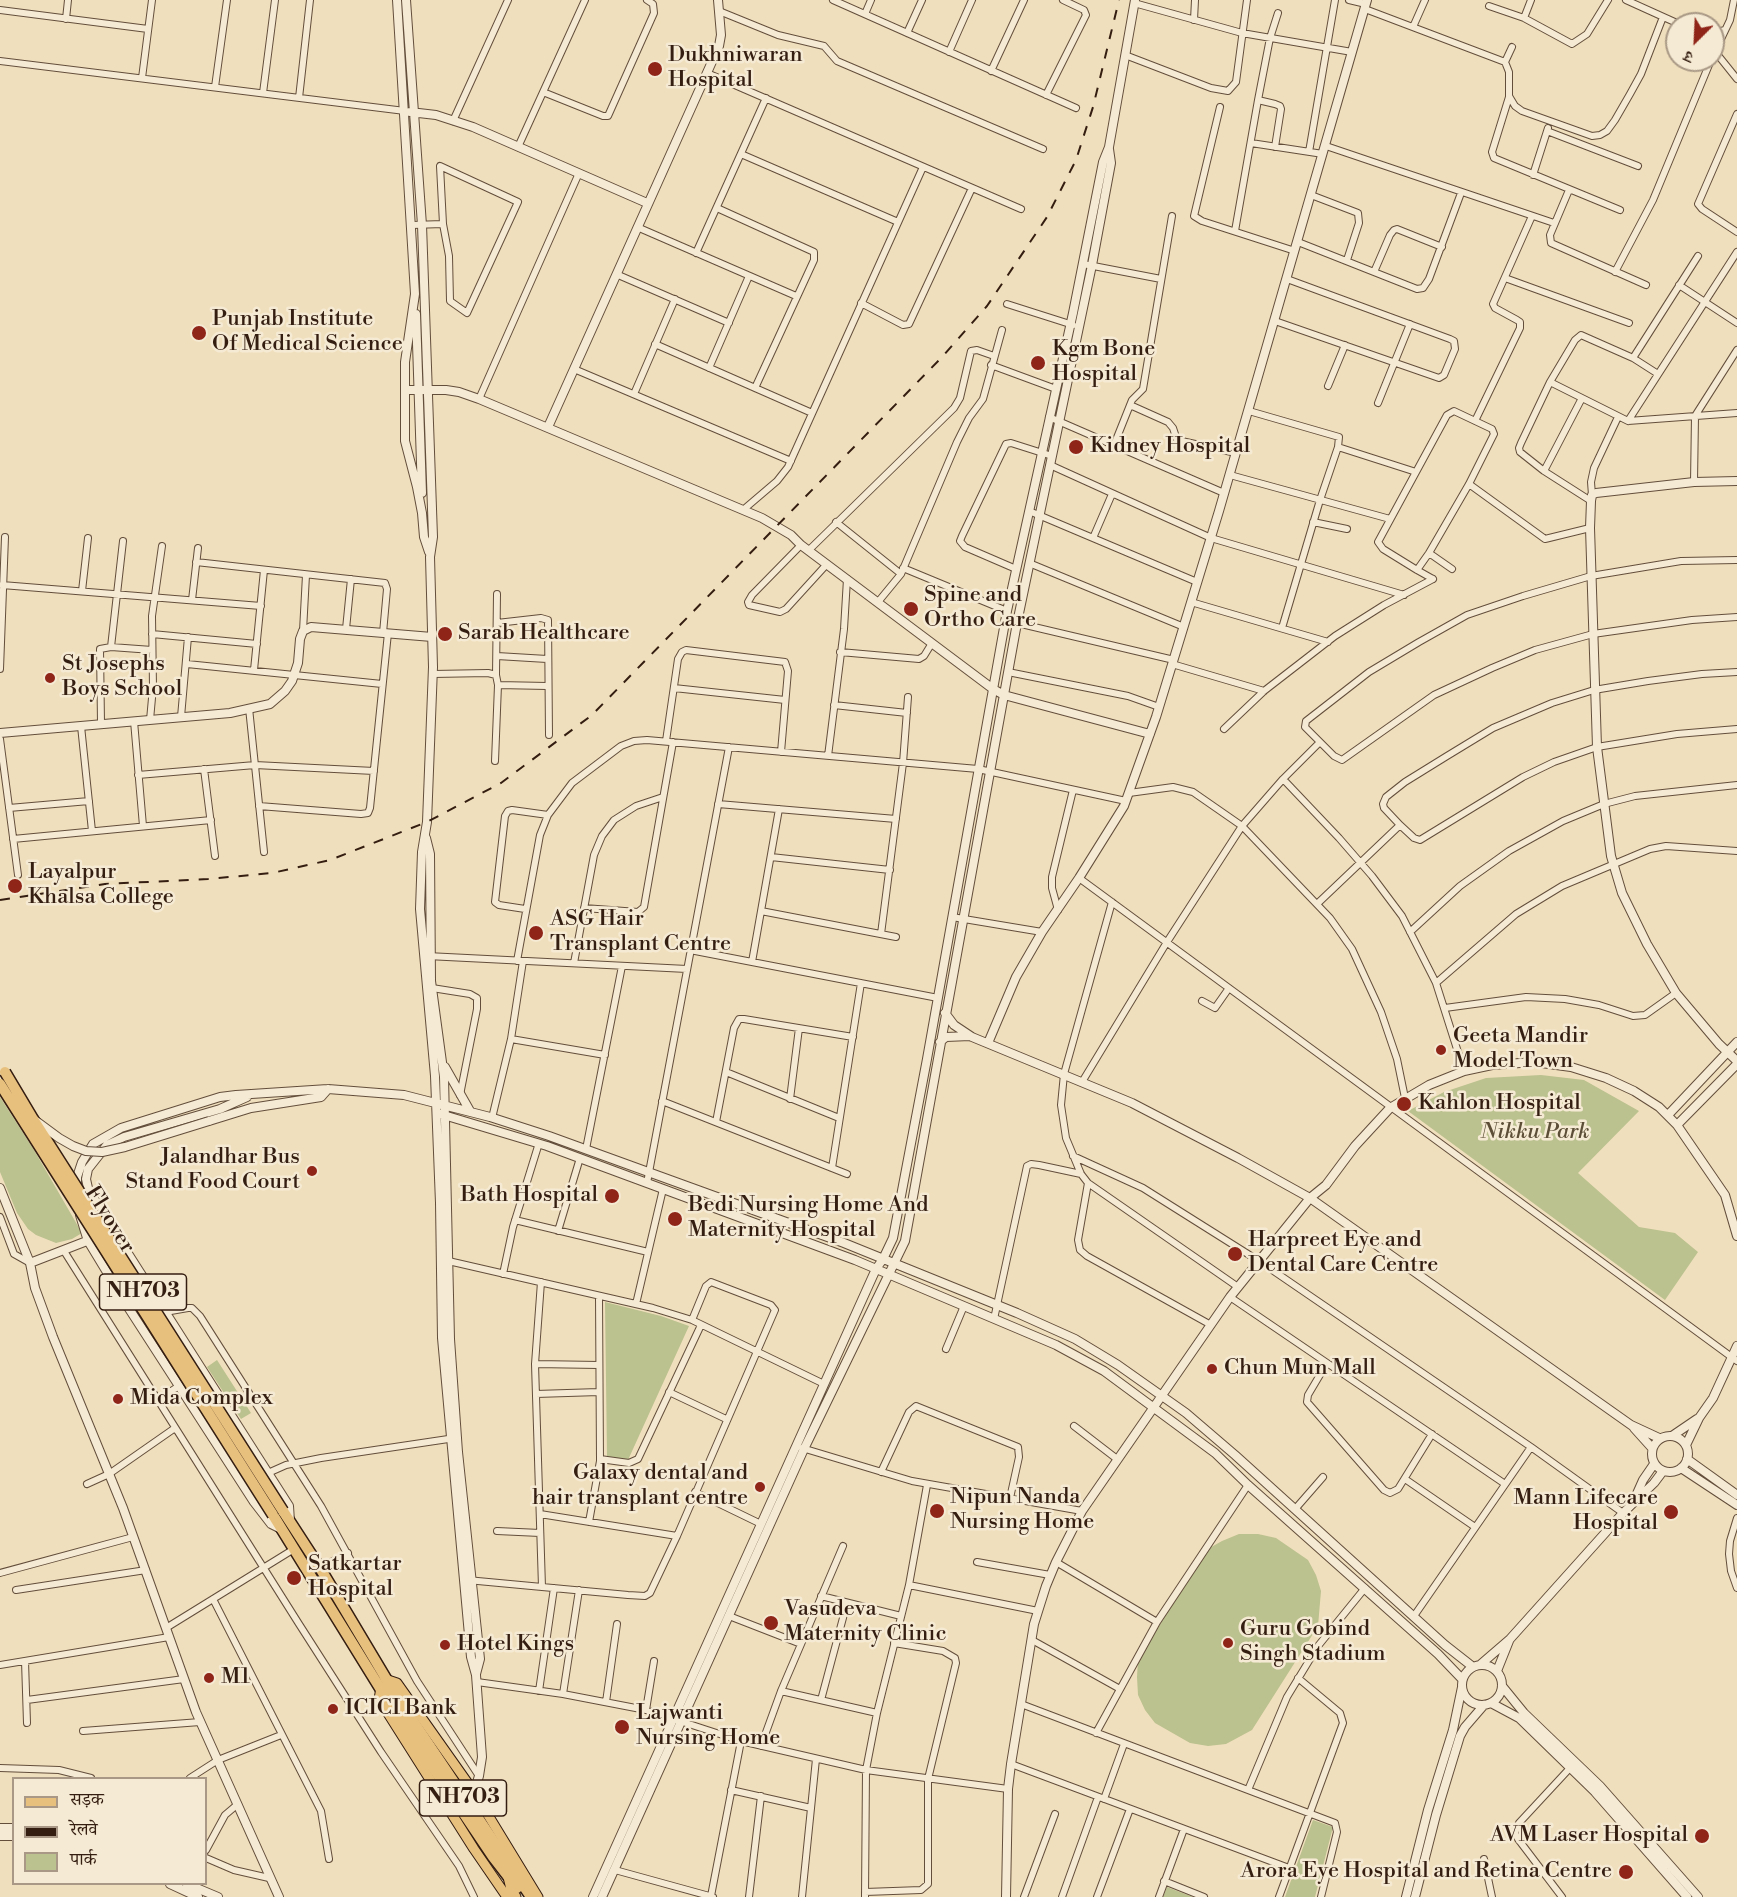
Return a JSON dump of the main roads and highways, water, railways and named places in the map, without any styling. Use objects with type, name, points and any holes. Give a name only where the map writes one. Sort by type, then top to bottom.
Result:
[{"type":"highway","name":"Flyover","points":[[0,1064],[282,1516],[282,1530],[383,1683]]},
{"type":"highway","name":"Flyover","points":[[0,1084],[282,1516]]},
{"type":"highway","name":"NH703","points":[[282,1516],[320,1568],[393,1699],[508,1877],[525,1897]]},
{"type":"highway","name":"NH703","points":[[393,1699],[531,1897]]},
{"type":"main road","points":[[507,1897],[474,1850],[379,1699],[383,1683],[397,1683],[474,1792],[538,1897]]},
{"type":"main road","points":[[508,1877],[516,1897]]},
{"type":"railway","points":[[0,900],[105,884],[272,873],[330,860],[427,822],[501,783],[592,715],[943,356],[987,306],[1047,217],[1076,160],[1093,107],[1119,0]]},
{"type":"place","name":"Dukhniwaran Hospital","points":[[655,69]]},
{"type":"place","name":"Punjab Institute Of Medical Science","points":[[199,333]]},
{"type":"place","name":"Kgm Bone Hospital","points":[[1038,363]]},
{"type":"place","name":"Kidney Hospital","points":[[1076,447]]},
{"type":"place","name":"Spine and Ortho Care","points":[[911,609]]},
{"type":"place","name":"Sarab Healthcare","points":[[445,634]]},
{"type":"place","name":"St Josephs Boys School","points":[[50,678]]},
{"type":"place","name":"Layalpur Khalsa College","points":[[15,886]]},
{"type":"place","name":"ASG Hair Transplant Centre","points":[[536,933]]},
{"type":"place","name":"Geeta Mandir Model Town","points":[[1441,1050]]},
{"type":"place","name":"Kahlon Hospital","points":[[1404,1104]]},
{"type":"place","name":"Jalandhar Bus Stand Food Court","points":[[312,1171]]},
{"type":"place","name":"Bath Hospital","points":[[612,1196]]},
{"type":"place","name":"Bedi Nursing Home And Maternity Hospital","points":[[675,1219]]},
{"type":"place","name":"Harpreet Eye and Dental Care Centre","points":[[1235,1254]]},
{"type":"place","name":"Chun Mun Mall","points":[[1212,1369]]},
{"type":"place","name":"Mida Complex","points":[[118,1399]]},
{"type":"place","name":"Galaxy dental and hair transplant centre","points":[[760,1487]]},
{"type":"place","name":"Nipun Nanda Nursing Home","points":[[937,1511]]},
{"type":"place","name":"Mann Lifecare Hospital","points":[[1671,1512]]},
{"type":"place","name":"Satkartar Hospital","points":[[294,1578]]},
{"type":"place","name":"Vasudeva Maternity Clinic","points":[[771,1623]]},
{"type":"place","name":"Guru Gobind Singh Stadium","points":[[1228,1643]]},
{"type":"place","name":"Hotel Kings","points":[[445,1645]]},
{"type":"place","name":"M1","points":[[209,1678]]},
{"type":"place","name":"ICICI Bank","points":[[333,1709]]},
{"type":"place","name":"Lajwanti Nursing Home","points":[[622,1727]]},
{"type":"place","name":"AVM Laser Hospital","points":[[1702,1836]]},
{"type":"place","name":"Arora Eye Hospital and Retina Centre","points":[[1626,1872]]},
{"type":"park label","name":"Nikku Park","points":[[1535,1133]]}]
